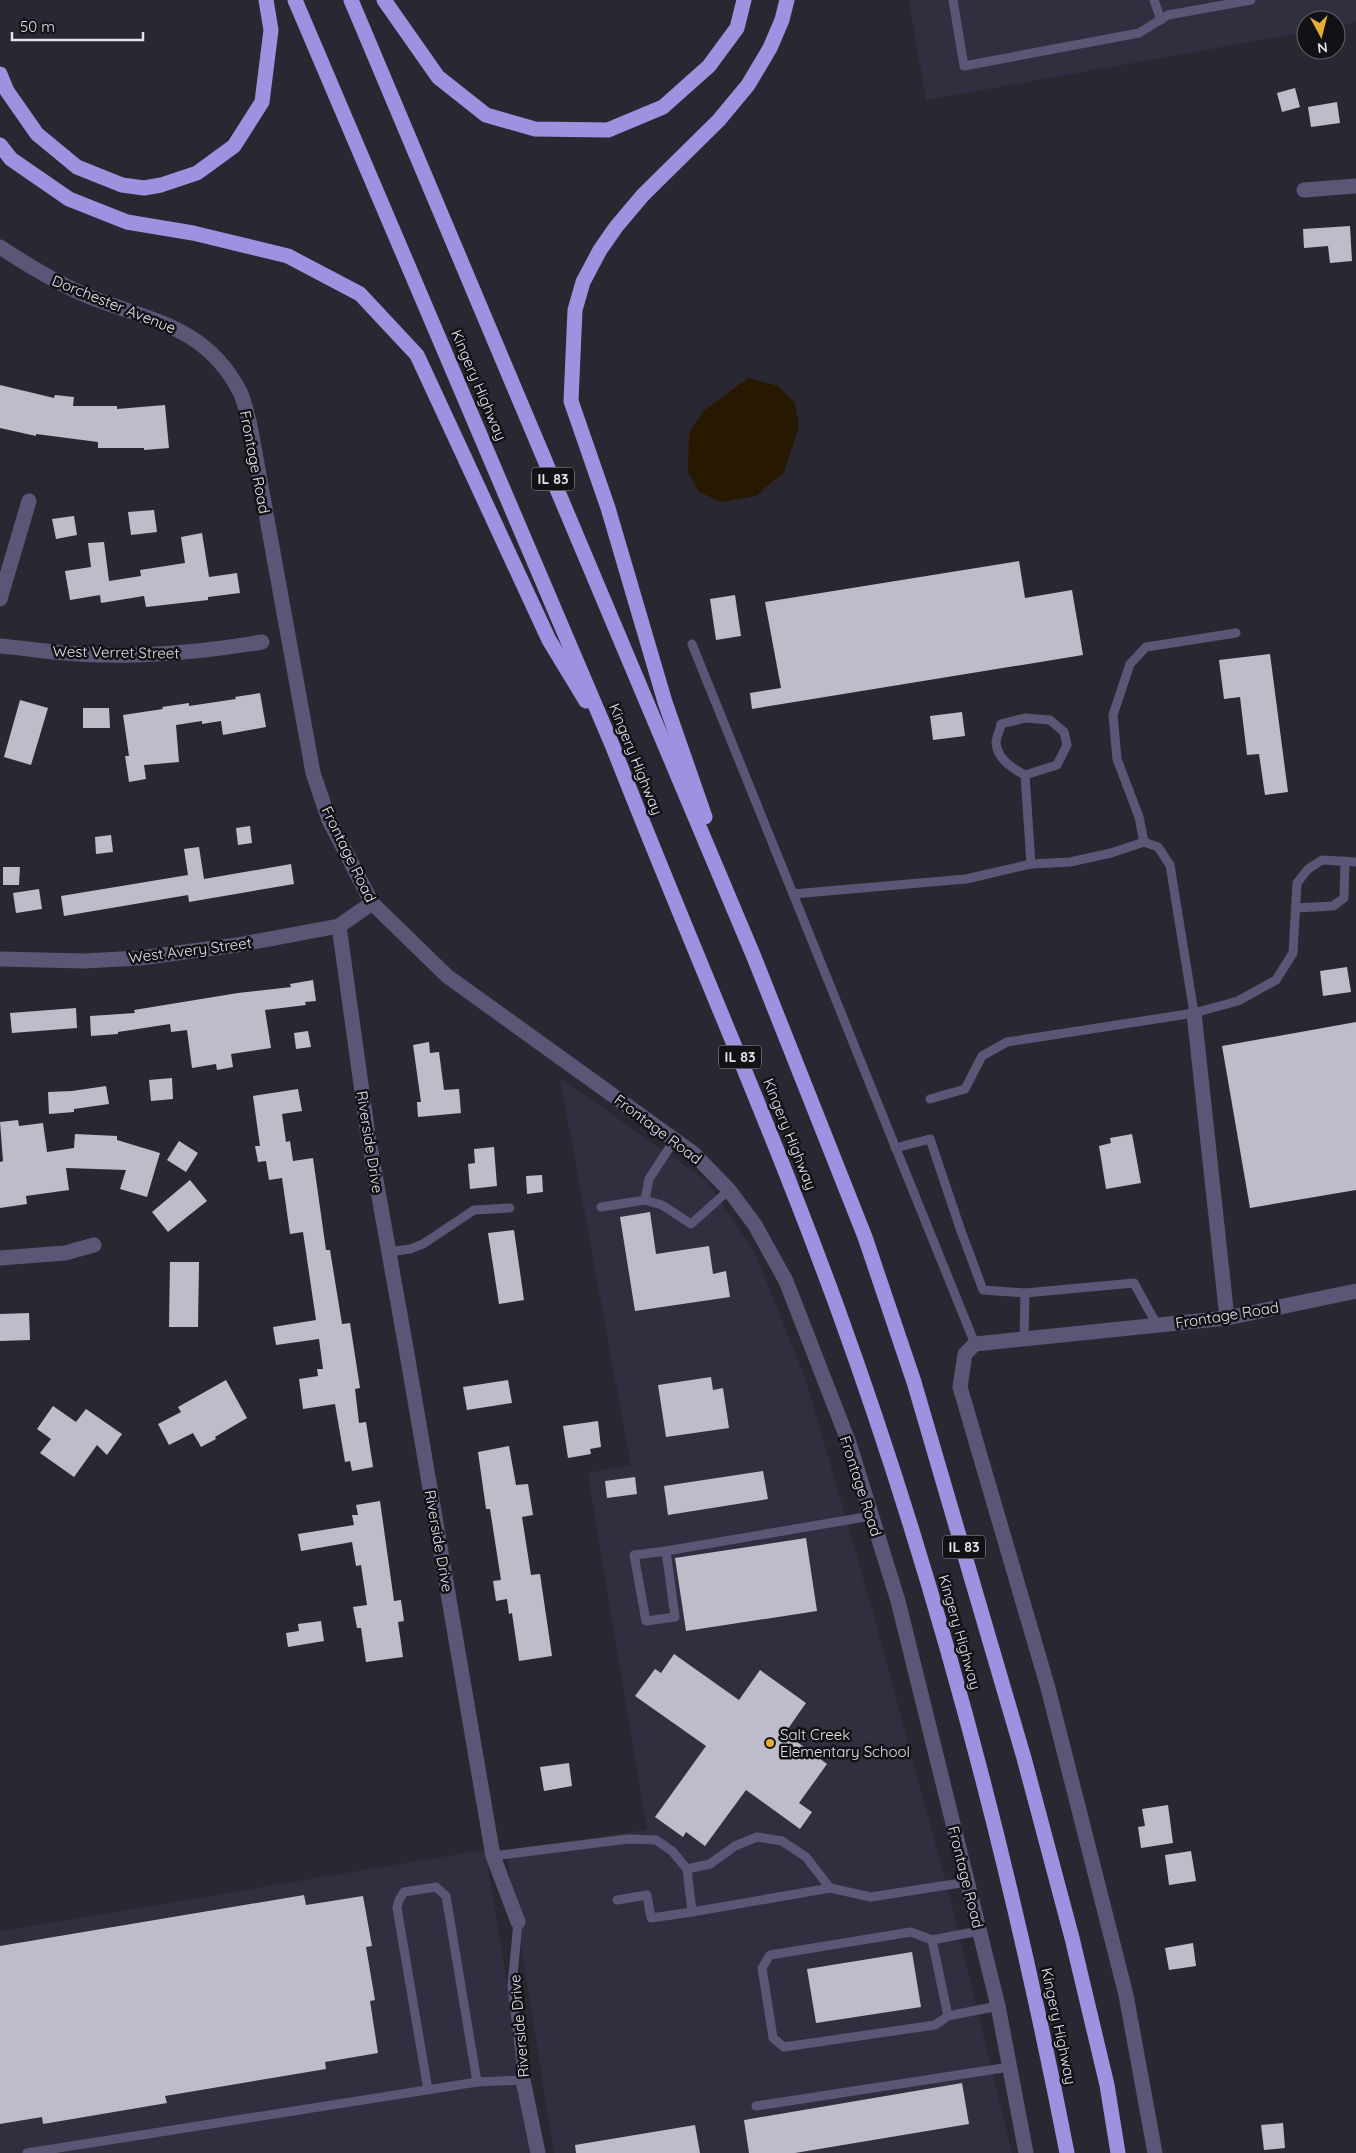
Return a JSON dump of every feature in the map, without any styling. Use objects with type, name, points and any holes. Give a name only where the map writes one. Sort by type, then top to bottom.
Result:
[{"type":"highway","points":[[0,74],[7,91],[37,134],[77,167],[122,185],[144,188],[161,185],[197,173],[234,146],[262,102],[271,30],[266,0]]},
{"type":"highway","name":"Kingery Highway","points":[[295,0],[613,747],[798,1200],[842,1320],[899,1488],[936,1605],[1011,1888],[1044,2036],[1067,2153]]},
{"type":"highway","name":"Kingery Highway","points":[[352,0],[754,957],[865,1238],[914,1382],[948,1493],[1024,1758],[1072,1938],[1107,2085],[1118,2153]]},
{"type":"highway","points":[[384,0],[438,77],[486,115],[535,129],[608,130],[663,108],[709,66],[736,28],[744,0]]},
{"type":"highway","points":[[754,957],[665,702],[608,508],[570,401],[575,310],[584,282],[600,250],[643,195],[719,120],[748,85],[770,48],[782,20],[787,0]]},
{"type":"highway","points":[[0,145],[12,159],[69,199],[127,222],[193,233],[288,256],[360,294],[417,355],[549,640],[613,747]]},
{"type":"street","points":[[1304,190],[1356,186]]},
{"type":"street","name":"Dorchester Avenue","points":[[0,247],[59,283],[90,297],[172,326],[199,343],[224,366]]},
{"type":"street","name":"Frontage Road","points":[[224,366],[240,393],[250,425],[313,773],[329,820],[372,904],[447,976],[693,1153],[729,1190],[755,1225],[786,1281],[849,1443],[898,1601],[998,2006],[1026,2153]]},
{"type":"street","points":[[0,599],[29,501]]},
{"type":"street","name":"West Verret Street","points":[[0,646],[65,653],[143,655],[184,653],[262,642]]},
{"type":"street","name":"West Avery Street","points":[[0,959],[84,961],[140,958],[237,946],[339,926],[372,904]]},
{"type":"street","name":"Riverside Drive","points":[[339,926],[368,1135],[493,1856],[518,1922]]},
{"type":"street","points":[[1194,1013],[1227,1318]]},
{"type":"street","points":[[0,1258],[65,1253],[94,1246]]},
{"type":"street","name":"Frontage Road","points":[[975,1344],[1227,1318],[1356,1291]]},
{"type":"street","points":[[975,1344],[965,1354],[960,1387],[1048,1688],[1126,1994],[1155,2153]]},
{"type":"street","name":"Riverside Drive","points":[[524,2080],[538,2153]]},
{"type":"lane","points":[[953,0],[964,66],[1139,33],[1168,15],[1251,0]]},
{"type":"lane","points":[[1154,0],[1161,20]]},
{"type":"lane","points":[[1144,842],[1139,817],[1117,759],[1113,715],[1130,664],[1146,647],[1236,633]]},
{"type":"lane","points":[[692,644],[975,1344]]},
{"type":"lane","points":[[1025,718],[1050,720],[1064,732],[1067,745],[1057,765],[1025,775],[1015,770],[1002,758],[996,744],[1001,724],[1025,718]]},
{"type":"lane","points":[[1025,775],[1031,864]]},
{"type":"lane","points":[[793,894],[966,879],[1031,864],[1070,862],[1111,853],[1144,842],[1158,847],[1170,865],[1194,1013]]},
{"type":"lane","points":[[930,1099],[965,1089],[982,1056],[1007,1042],[1194,1013],[1238,1001],[1276,980],[1293,953],[1297,884],[1308,869],[1322,860],[1356,862]]},
{"type":"lane","points":[[1296,908],[1333,906],[1344,898],[1345,861]]},
{"type":"lane","points":[[645,1200],[649,1179],[675,1139]]},
{"type":"lane","points":[[896,1148],[930,1139],[983,1290],[1025,1293],[1134,1283],[1157,1325]]},
{"type":"lane","points":[[601,1207],[645,1200],[662,1205],[691,1224],[729,1190]]},
{"type":"lane","points":[[389,1252],[410,1249],[423,1244],[474,1210],[510,1208]]},
{"type":"lane","points":[[1024,1339],[1025,1293]]},
{"type":"lane","points":[[666,1551],[675,1617],[646,1621],[634,1554],[666,1551],[871,1516]]},
{"type":"lane","points":[[687,1870],[710,1864],[735,1846],[757,1837],[782,1841],[806,1857],[830,1888]]},
{"type":"lane","points":[[493,1856],[628,1839],[656,1840],[672,1851],[687,1870],[692,1912]]},
{"type":"lane","points":[[617,1900],[647,1895],[650,1918],[830,1888],[871,1897],[967,1882]]},
{"type":"lane","points":[[428,2090],[397,1908],[404,1892],[436,1887],[446,1896],[477,2082]]},
{"type":"lane","name":"Riverside Drive","points":[[518,1922],[512,1986],[524,2080]]},
{"type":"lane","points":[[979,1931],[932,1940],[911,1932],[770,1955],[762,1968],[773,2038],[784,2047],[793,2046],[935,2025],[948,2016],[998,2006]]},
{"type":"lane","points":[[932,1940],[948,2016]]},
{"type":"lane","points":[[756,2106],[1010,2067]]},
{"type":"lane","points":[[27,2153],[477,2082],[524,2080]]},
{"type":"shaded area","points":[[909,0],[1356,0],[1356,22],[1346,24],[1346,10],[1296,10],[1296,34],[926,100]]},
{"type":"shaded area","points":[[748,378],[778,386],[795,403],[799,427],[784,472],[756,496],[722,502],[699,492],[688,472],[689,434],[703,411]]},
{"type":"shaded area","points":[[560,1078],[707,1181],[755,1253],[806,1380],[873,1613],[951,1902],[1012,2153],[554,2153],[506,1850],[647,1830],[588,1473],[631,1465]]},
{"type":"shaded area","points":[[485,1850],[535,2153],[0,2153],[0,1931]]},
{"type":"building","points":[[1295,88],[1300,107],[1282,112],[1277,93]]},
{"type":"building","points":[[1337,102],[1340,123],[1311,127],[1308,107]]},
{"type":"building","points":[[1350,226],[1352,261],[1330,263],[1328,246],[1304,248],[1303,229]]},
{"type":"building","points":[[0,385],[54,398],[55,395],[74,397],[73,406],[117,406],[117,409],[165,405],[169,448],[144,450],[144,448],[98,448],[98,442],[36,434],[36,436],[0,428]]},
{"type":"building","points":[[154,510],[157,532],[131,535],[128,512]]},
{"type":"building","points":[[74,516],[77,535],[56,539],[52,519]]},
{"type":"building","points":[[202,533],[209,577],[237,573],[240,593],[208,597],[208,600],[146,607],[144,596],[101,603],[100,595],[70,600],[65,571],[91,567],[88,543],[104,542],[109,581],[141,576],[140,570],[185,563],[181,537]]},
{"type":"building","points":[[1019,561],[1025,598],[1072,590],[1083,655],[752,709],[750,693],[781,688],[765,602]]},
{"type":"building","points":[[735,595],[741,636],[716,640],[710,599]]},
{"type":"building","points":[[1270,654],[1288,792],[1265,795],[1259,754],[1247,755],[1240,697],[1224,699],[1219,660]]},
{"type":"building","points":[[260,693],[266,727],[223,735],[221,721],[202,724],[202,721],[176,725],[179,762],[144,765],[146,779],[129,782],[125,756],[129,756],[123,715],[189,703],[189,706],[236,699],[235,697]]},
{"type":"building","points":[[20,700],[48,708],[31,765],[4,757]]},
{"type":"building","points":[[83,708],[109,708],[110,728],[83,728]]},
{"type":"building","points":[[962,712],[965,736],[933,740],[930,716]]},
{"type":"building","points":[[250,826],[252,843],[238,845],[236,828]]},
{"type":"building","points":[[111,835],[113,852],[96,854],[95,837]]},
{"type":"building","points":[[199,847],[204,879],[291,864],[294,884],[189,902],[188,895],[64,916],[61,896],[188,875],[184,849]]},
{"type":"building","points":[[3,867],[20,867],[19,885],[3,885]]},
{"type":"building","points":[[39,889],[42,909],[16,913],[13,893]]},
{"type":"building","points":[[1347,967],[1351,992],[1323,996],[1320,971]]},
{"type":"building","points":[[313,980],[316,1001],[305,1002],[306,1005],[265,1010],[271,1048],[231,1054],[233,1067],[217,1070],[216,1064],[192,1068],[187,1030],[171,1032],[170,1024],[118,1032],[118,1034],[91,1036],[90,1016],[135,1013],[134,1010],[238,993],[291,987],[290,984]]},
{"type":"building","points":[[76,1008],[77,1028],[12,1033],[10,1013]]},
{"type":"building","points":[[1356,1022],[1356,1190],[1250,1208],[1222,1046]]},
{"type":"building","points":[[308,1031],[311,1047],[296,1049],[294,1033]]},
{"type":"building","points":[[429,1042],[430,1053],[439,1052],[444,1090],[459,1089],[461,1113],[418,1117],[417,1102],[421,1102],[413,1045]]},
{"type":"building","points":[[172,1078],[173,1099],[151,1101],[149,1080]]},
{"type":"building","points":[[106,1086],[109,1104],[74,1109],[74,1112],[49,1114],[48,1092]]},
{"type":"building","points":[[298,1089],[302,1111],[282,1114],[286,1142],[290,1141],[293,1161],[313,1158],[326,1250],[330,1250],[342,1324],[350,1323],[360,1388],[355,1389],[359,1423],[366,1422],[373,1467],[352,1471],[350,1461],[345,1462],[335,1404],[303,1409],[299,1379],[318,1376],[317,1369],[323,1369],[319,1339],[276,1345],[273,1327],[316,1320],[303,1232],[290,1234],[282,1178],[269,1180],[266,1161],[258,1162],[255,1146],[260,1146],[253,1096]]},
{"type":"building","points":[[18,1120],[19,1126],[43,1123],[47,1152],[74,1148],[75,1134],[117,1136],[117,1140],[160,1153],[147,1197],[120,1189],[126,1170],[66,1168],[69,1190],[26,1196],[27,1204],[0,1208],[0,1162],[3,1161],[0,1122]]},
{"type":"building","points":[[1132,1134],[1141,1183],[1106,1189],[1099,1146],[1111,1143],[1110,1138]]},
{"type":"building","points":[[179,1141],[198,1153],[186,1172],[167,1160]]},
{"type":"building","points":[[494,1147],[497,1186],[470,1189],[468,1164],[475,1163],[474,1149]]},
{"type":"building","points":[[542,1175],[543,1192],[527,1194],[526,1176]]},
{"type":"building","points":[[190,1180],[207,1201],[168,1232],[152,1212]]},
{"type":"building","points":[[650,1212],[656,1254],[709,1246],[713,1274],[726,1271],[730,1297],[635,1311],[620,1217]]},
{"type":"building","points":[[514,1230],[524,1300],[499,1304],[488,1233]]},
{"type":"building","points":[[170,1262],[199,1262],[198,1327],[169,1327]]},
{"type":"building","points":[[29,1313],[30,1340],[0,1341],[0,1314]]},
{"type":"building","points":[[711,1377],[713,1390],[723,1388],[729,1428],[666,1437],[658,1385]]},
{"type":"building","points":[[226,1380],[247,1418],[201,1447],[193,1433],[169,1445],[158,1424],[181,1412],[178,1407]]},
{"type":"building","points":[[508,1380],[512,1403],[467,1410],[463,1387]]},
{"type":"building","points":[[53,1406],[76,1422],[86,1409],[122,1434],[107,1455],[97,1445],[74,1477],[40,1453],[51,1439],[37,1429]]},
{"type":"building","points":[[598,1421],[601,1447],[590,1449],[591,1454],[568,1458],[563,1426]]},
{"type":"building","points":[[509,1446],[516,1485],[528,1484],[533,1515],[522,1517],[531,1575],[540,1574],[552,1656],[519,1661],[512,1613],[509,1614],[507,1599],[496,1601],[493,1581],[501,1580],[490,1509],[486,1509],[478,1452]]},
{"type":"building","points":[[763,1471],[768,1499],[668,1515],[664,1486]]},
{"type":"building","points":[[635,1477],[637,1494],[607,1498],[605,1481]]},
{"type":"building","points":[[380,1501],[394,1601],[401,1600],[404,1621],[398,1622],[403,1657],[366,1662],[361,1628],[357,1628],[353,1607],[367,1605],[361,1565],[356,1566],[352,1542],[301,1551],[298,1534],[354,1525],[352,1515],[358,1515],[356,1505]]},
{"type":"building","points":[[806,1538],[817,1611],[686,1631],[675,1558]]},
{"type":"building","points":[[321,1621],[324,1641],[288,1647],[286,1633],[299,1631],[298,1624]]},
{"type":"building","points":[[674,1654],[739,1700],[760,1670],[806,1703],[785,1733],[827,1764],[799,1803],[812,1812],[800,1829],[746,1790],[705,1846],[686,1832],[683,1837],[655,1817],[706,1746],[635,1696],[655,1669],[661,1673]]},
{"type":"building","points":[[569,1763],[572,1786],[544,1791],[540,1767]]},
{"type":"building","points":[[1168,1805],[1173,1843],[1141,1848],[1138,1827],[1145,1826],[1142,1809]]},
{"type":"building","points":[[1191,1851],[1196,1881],[1169,1885],[1165,1855]]},
{"type":"building","points":[[304,1895],[306,1905],[363,1896],[372,1946],[366,1947],[375,2000],[370,2001],[378,2053],[325,2062],[326,2069],[165,2096],[167,2103],[43,2124],[42,2117],[0,2124],[0,1946]]},
{"type":"building","points":[[1193,1943],[1196,1966],[1169,1970],[1165,1948]]},
{"type":"building","points":[[912,1952],[921,2007],[816,2023],[807,1969]]},
{"type":"building","points":[[962,2083],[969,2124],[795,2153],[749,2153],[744,2120]]},
{"type":"building","points":[[1283,2123],[1285,2148],[1264,2150],[1261,2125]]},
{"type":"building","points":[[695,2125],[700,2153],[576,2153],[575,2145]]},
{"type":"place","name":"Salt Creek Elementary School","points":[[770,1743]]}]
